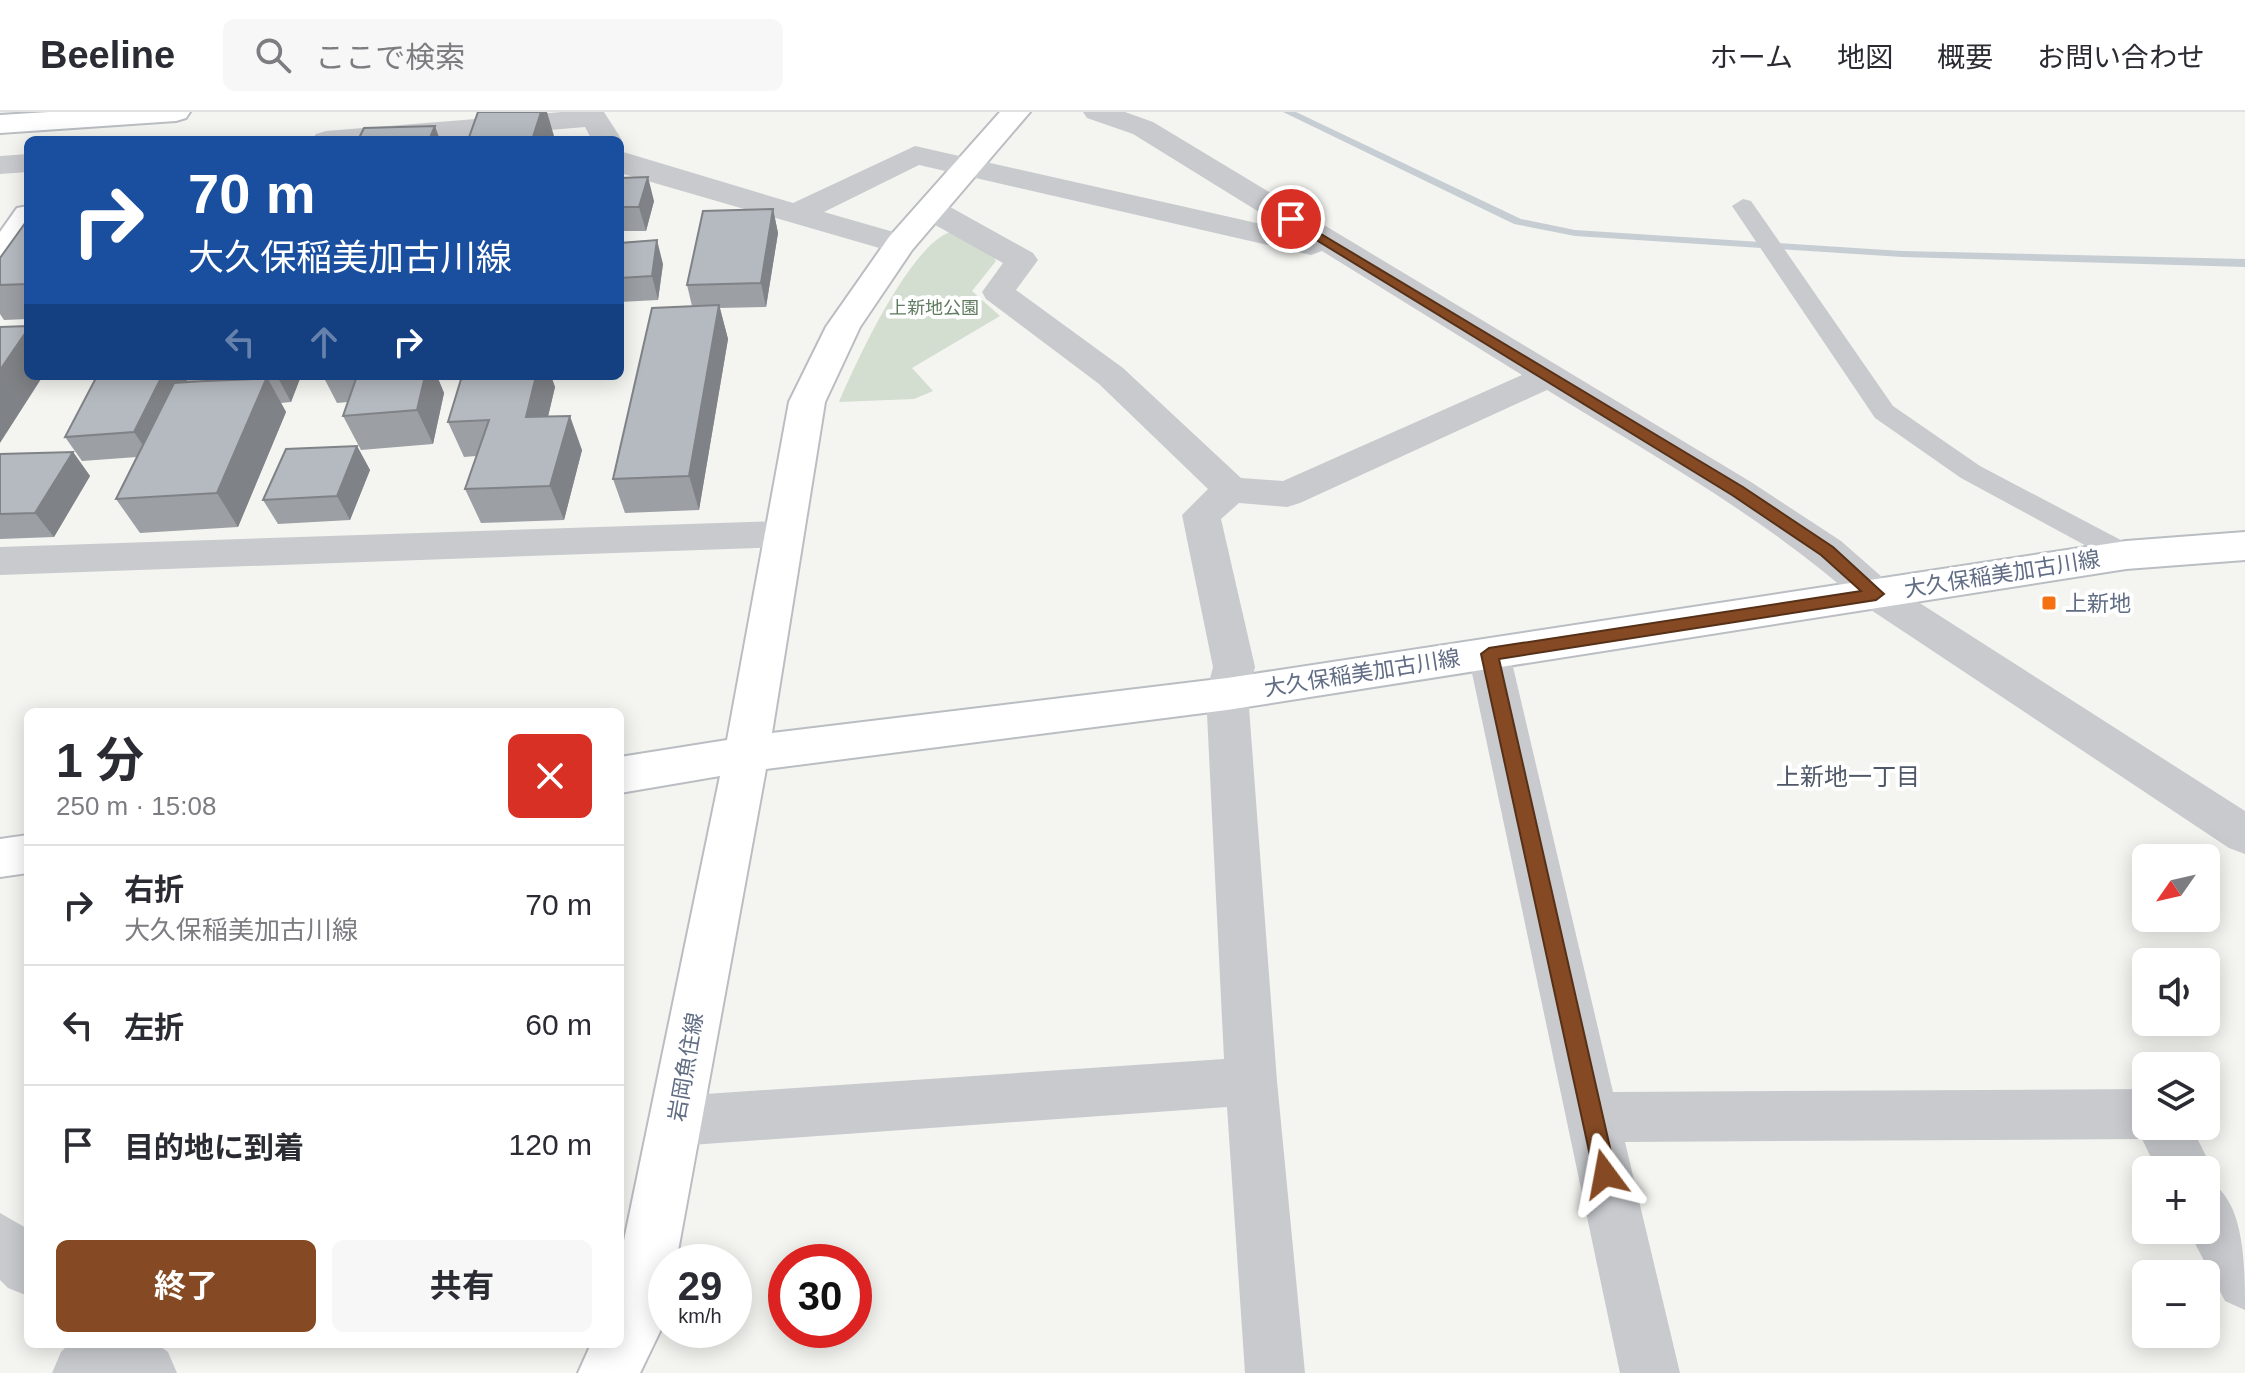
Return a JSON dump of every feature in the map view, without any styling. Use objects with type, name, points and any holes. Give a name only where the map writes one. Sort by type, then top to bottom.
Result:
[{"type":"main road","points":[[0,124],[94,123],[176,112]]},
{"type":"main road","name":"岩岡魚住線","points":[[624,1343],[637,1319],[677,1121],[755,708],[782,534],[807,402],[843,327],[900,244],[1016,112]]},
{"type":"main road","points":[[0,255],[24,221]]},
{"type":"main road","name":"大久保稲美加古川線","points":[[624,774],[744,754],[1227,694],[2126,555],[2245,546]]},
{"type":"main road","points":[[0,858],[24,855]]},
{"type":"main road","name":"岩岡魚住線","points":[[608,1373],[621,1348]]},
{"type":"street","points":[[1097,112],[1143,128],[1738,491],[1827,551],[1876,594],[2245,835]]},
{"type":"street","points":[[375,136],[594,118],[605,136]]},
{"type":"street","points":[[796,214],[915,155],[1341,250]]},
{"type":"street","points":[[0,165],[24,163]]},
{"type":"street","points":[[624,164],[900,244]]},
{"type":"street","points":[[932,210],[1022,260],[998,292],[1111,376],[1231,490],[1287,494],[1548,376]]},
{"type":"street","points":[[1231,490],[1201,515],[1234,667],[1227,694],[1251,1081],[1275,1373]]},
{"type":"street","points":[[0,561],[782,534]]},
{"type":"street","points":[[1489,654],[1650,1373]]},
{"type":"street","points":[[677,1121],[1251,1081]]},
{"type":"street","points":[[1592,1117],[2132,1114]]},
{"type":"street","points":[[2220,1234],[2245,1281]]},
{"type":"street","points":[[0,1241],[24,1264]]},
{"type":"lane","points":[[1743,206],[1884,412],[1913,436],[2041,512],[2126,555]]},
{"type":"green space","name":"上新地公園","points":[[950,232],[988,247],[996,261],[972,291],[1000,316],[912,368],[933,391],[914,399],[839,402],[871,334],[902,281],[934,242]]},
{"type":"building","points":[[478,112],[541,112],[533,136],[469,136]]},
{"type":"building","points":[[435,126],[431,136],[360,136],[364,128]]},
{"type":"building","points":[[648,177],[639,207],[624,207],[624,178]]},
{"type":"building","points":[[773,209],[761,283],[687,285],[703,211]]},
{"type":"building","points":[[24,225],[24,284],[0,285],[0,258]]},
{"type":"building","points":[[657,240],[652,276],[624,278],[624,243]]},
{"type":"building","points":[[719,305],[689,476],[613,479],[652,308]]},
{"type":"building","points":[[24,326],[24,335],[0,370],[0,327]]},
{"type":"building","points":[[95,380],[160,380],[134,432],[65,437]]},
{"type":"building","points":[[186,380],[232,380],[185,382]]},
{"type":"building","points":[[266,380],[217,493],[116,499],[174,383]]},
{"type":"building","points":[[356,380],[424,380],[417,410],[343,416]]},
{"type":"building","points":[[461,380],[535,380],[526,417],[570,416],[550,486],[465,489],[489,420],[448,422]]},
{"type":"building","points":[[357,446],[337,496],[263,500],[286,449]]},
{"type":"building","points":[[73,452],[35,513],[0,514],[0,454]]},
{"type":"waterway","points":[[1288,112],[1518,222],[1575,233],[1902,254],[2245,263]]},
{"type":"place","name":"上新地","points":[[2049,603]]},
{"type":"district","name":"上新地一丁目","points":[[1848,776]]},
{"type":"route","points":[[1291,219],[1738,491],[1827,551],[1876,594],[1489,654],[1605,1174]]}]
